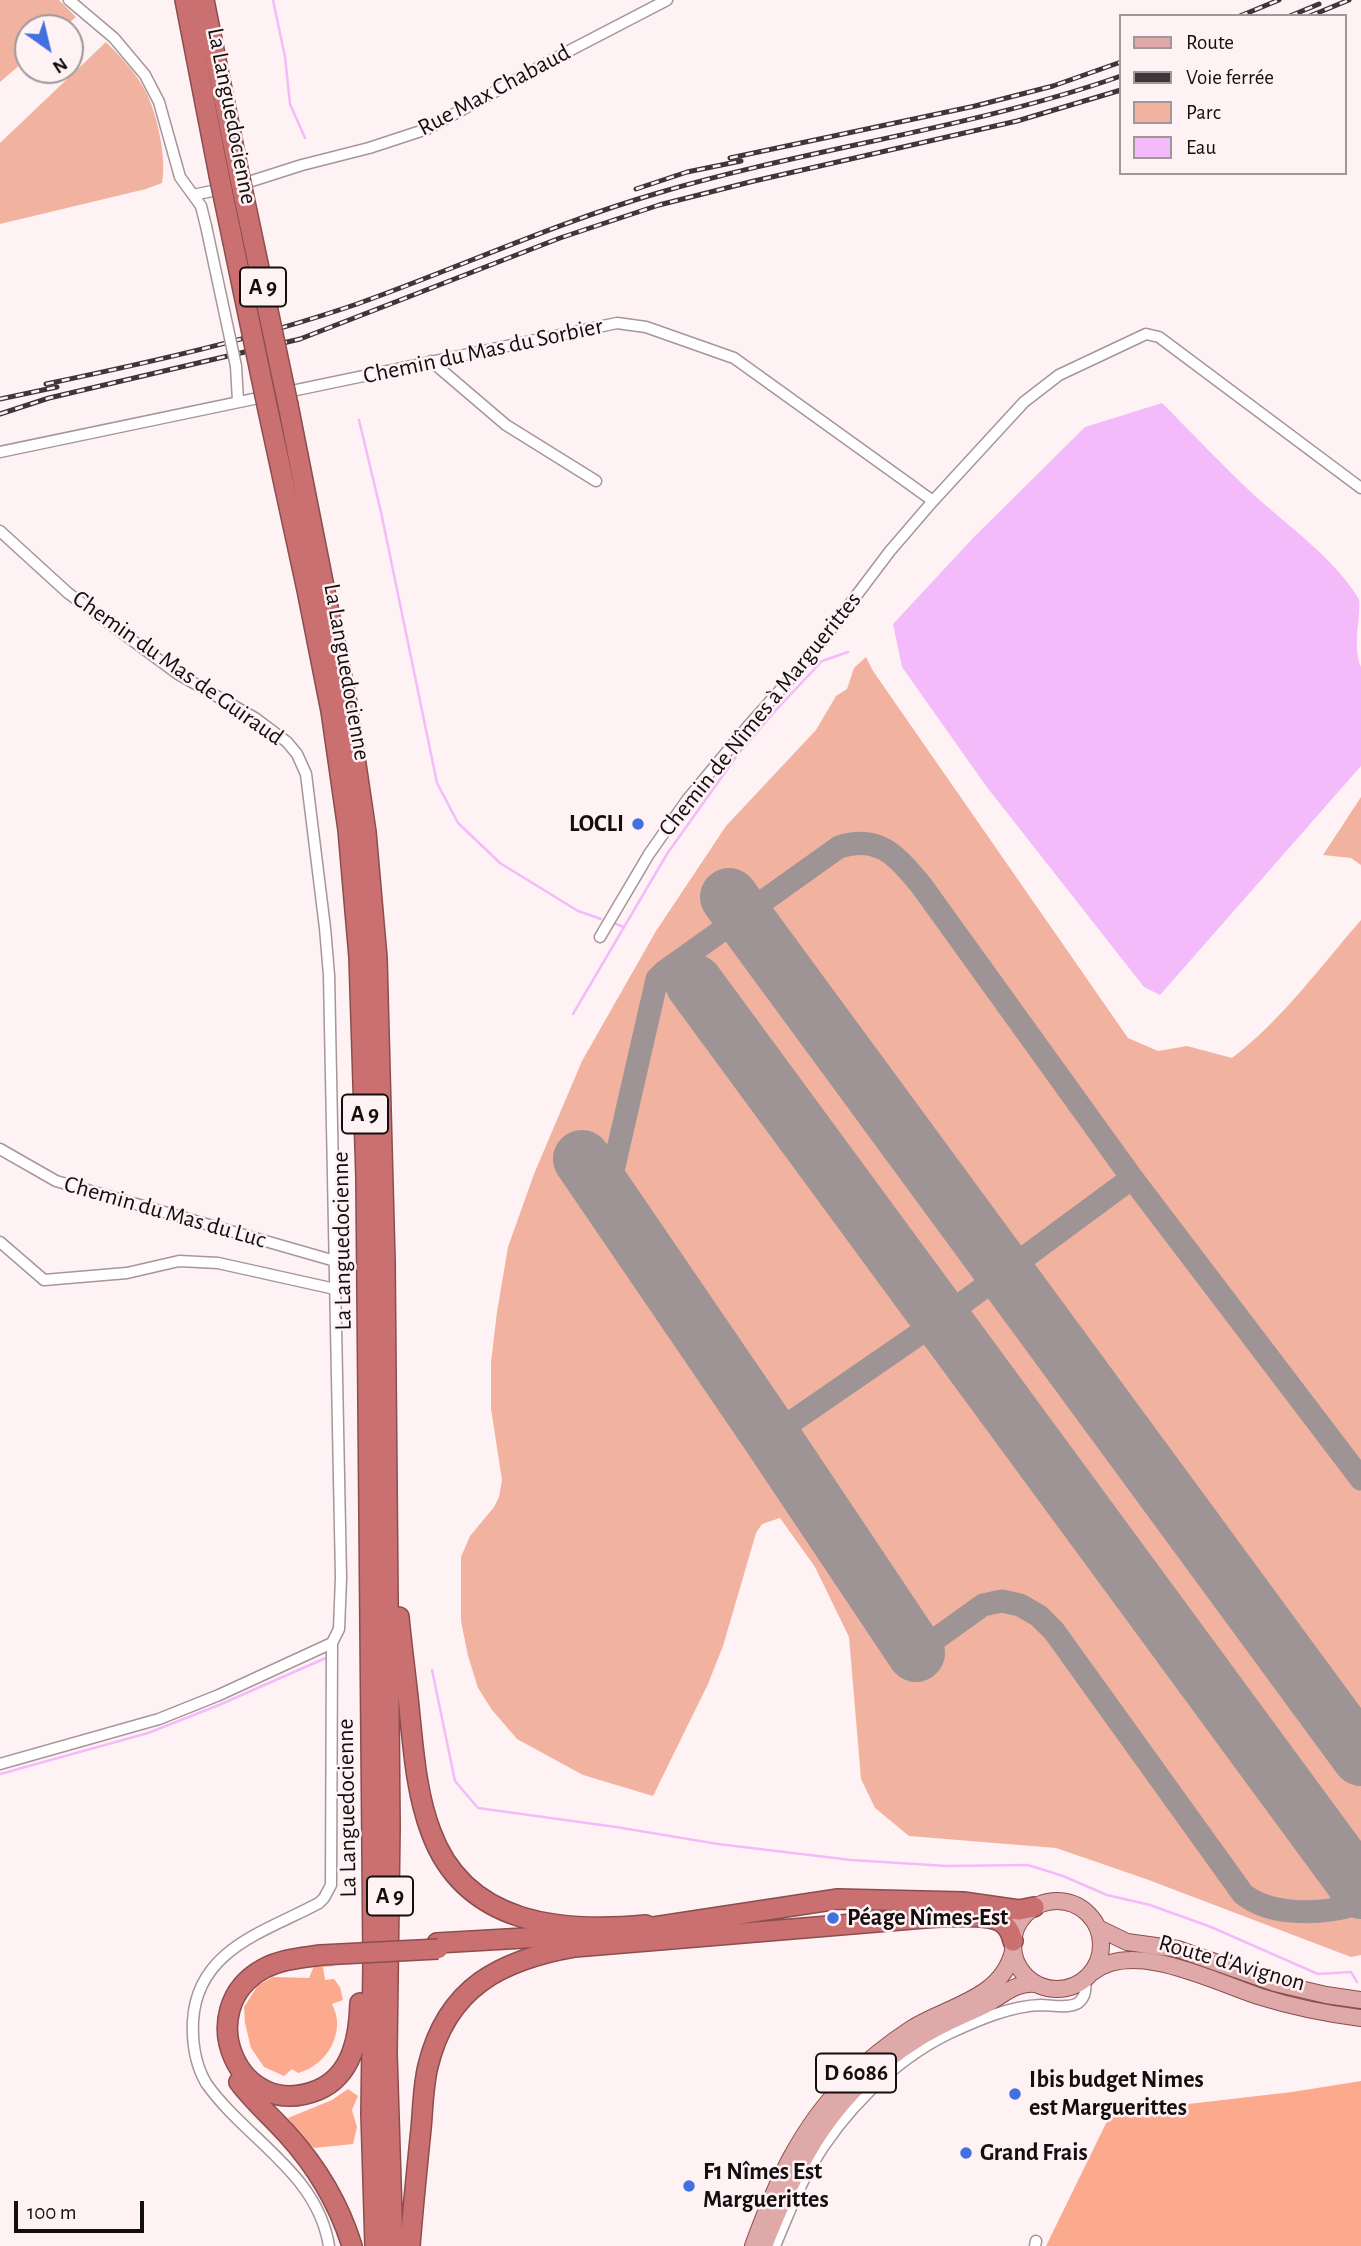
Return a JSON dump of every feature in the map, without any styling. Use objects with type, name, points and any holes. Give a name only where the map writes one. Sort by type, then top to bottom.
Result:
[{"type":"highway","name":"La Languedocienne","points":[[185,0],[331,711],[348,830],[359,957],[366,1178],[373,1962],[371,2114],[375,2246]]},
{"type":"highway","name":"La Languedocienne","points":[[204,0],[289,405],[347,703],[371,880],[378,980],[384,1177],[390,1901],[387,2053],[393,2246]]},
{"type":"highway","points":[[388,1546],[397,1576],[402,1647],[419,1788],[431,1834],[450,1869],[481,1899],[522,1919],[595,1928],[683,1930]]},
{"type":"highway","points":[[411,2246],[427,2068],[440,2030],[457,2004],[490,1975],[528,1957],[838,1899],[955,1901],[1019,1910],[1034,1907]]},
{"type":"highway","points":[[352,2246],[341,2214],[321,2176],[286,2132],[236,2077],[225,2057],[219,2037],[224,2001],[241,1975],[260,1962],[274,1957],[321,1952],[600,1933],[925,1917],[1000,1921],[1009,1930],[1013,1946]]},
{"type":"highway","points":[[321,1952],[270,1966],[245,1983],[235,1998],[227,2028],[229,2045],[242,2071],[265,2091],[298,2096],[323,2088],[337,2078],[353,2050],[358,2031],[362,1981],[373,1962]]},
{"type":"main road","points":[[1058,1900],[1071,1903],[1083,1908],[1098,1928],[1101,1951],[1089,1975],[1073,1986],[1048,1989],[1035,1984],[1021,1970],[1013,1946],[1018,1925],[1034,1907],[1058,1900]]},
{"type":"main road","name":"Route d'Avignon","points":[[1098,1928],[1123,1941],[1164,1946],[1191,1953],[1275,1983],[1361,2000]]},
{"type":"main road","name":"D 6086","points":[[752,2246],[785,2167],[828,2102],[870,2059],[904,2034],[991,1988],[1007,1971],[1013,1946]]},
{"type":"main road","name":"Route d'Avignon","points":[[1089,1975],[1102,1964],[1118,1961],[1153,1962],[1185,1970],[1263,1998],[1361,2018]]},
{"type":"main road","name":"D 6086","points":[[764,2246],[803,2157],[831,2117],[863,2081],[894,2055],[930,2031],[986,2004],[1019,1984],[1035,1984]]},
{"type":"street","points":[[0,452],[238,401],[236,366],[201,206],[180,177],[162,110],[145,75],[114,38],[69,0]]},
{"type":"street","name":"Rue Max Chabaud","points":[[193,195],[236,186],[302,164],[369,148],[427,129],[667,0]]},
{"type":"street","name":"Chemin du Mas du Sorbier","points":[[238,401],[617,323],[646,327],[734,358],[933,501]]},
{"type":"street","name":"Chemin de Nîmes à Marguerittes","points":[[600,937],[649,853],[687,800],[813,653],[890,551],[1024,402],[1059,375],[1146,334],[1159,337],[1361,488]]},
{"type":"street","points":[[431,361],[506,425],[596,481]]},
{"type":"street","name":"Chemin du Mas de Guiraud","points":[[0,531],[68,593],[167,666],[255,718],[287,742],[297,754],[306,774],[329,975],[341,1603],[339,1629],[332,1643],[331,1885],[318,1903],[240,1943],[214,1967],[198,1992],[192,2033],[197,2061],[206,2083],[305,2188],[319,2211],[329,2246]]},
{"type":"street","name":"Chemin du Mas du Luc","points":[[0,1149],[56,1181],[335,1261]]},
{"type":"street","points":[[0,1242],[44,1280],[127,1273],[179,1261],[218,1263],[335,1289]]},
{"type":"street","points":[[0,1765],[159,1719],[219,1695],[332,1643]]},
{"type":"street","points":[[775,2246],[802,2184],[823,2147],[863,2099],[891,2073],[928,2045],[982,2019],[1029,2005],[1077,2004],[1085,1994],[1089,1975]]},
{"type":"green space","points":[[0,0],[59,0],[73,14],[14,14],[14,70],[0,82]]},
{"type":"green space","points":[[106,42],[141,83],[157,123],[163,161],[162,183],[0,224],[0,143],[62,84],[84,84],[84,63]]},
{"type":"green space","points":[[866,657],[873,671],[1128,1038],[1158,1051],[1187,1046],[1232,1058],[1284,1010],[1361,920],[1361,1955],[1351,1957],[1146,1879],[1056,1848],[909,1836],[875,1808],[861,1779],[849,1637],[815,1567],[780,1518],[762,1524],[756,1533],[723,1646],[708,1684],[653,1796],[583,1775],[517,1739],[492,1710],[478,1688],[461,1621],[461,1557],[470,1536],[499,1497],[502,1480],[491,1409],[491,1362],[508,1247],[534,1174],[582,1061],[656,931],[726,826],[816,730],[836,696],[847,689],[854,668]]},
{"type":"green space","points":[[1361,797],[1361,865],[1351,858],[1323,855]]},
{"type":"shaded area","points":[[333,1958],[334,1966],[323,1967],[325,1980],[334,1979],[340,1987],[343,2000],[332,2004],[337,2025],[332,2046],[318,2063],[298,2073],[292,2069],[284,2076],[264,2067],[251,2048],[244,2007],[258,1985],[273,1977],[309,1978],[316,1961]]},
{"type":"shaded area","points":[[1361,2081],[1361,2246],[1046,2246],[1111,2113],[1292,2092]]},
{"type":"shaded area","points":[[348,2089],[358,2096],[352,2110],[357,2127],[353,2144],[314,2148],[303,2139],[288,2118],[332,2100]]},
{"type":"water","points":[[1162,403],[1253,494],[1324,556],[1359,599],[1357,651],[1361,667],[1361,766],[1160,995],[1144,987],[986,786],[902,667],[893,624],[973,538],[1085,427]]},
{"type":"waterway","points":[[273,0],[285,57],[290,104],[305,138]]},
{"type":"waterway","points":[[359,420],[381,512],[437,783],[458,823],[500,863],[578,911],[601,919]]},
{"type":"waterway","points":[[573,1014],[667,854],[738,754],[822,661],[848,652]]},
{"type":"waterway","points":[[616,924],[624,927]]},
{"type":"waterway","points":[[0,1774],[148,1733],[328,1657]]},
{"type":"waterway","points":[[432,1670],[455,1781],[478,1808],[718,1844],[851,1860],[947,1866],[1028,1865],[1063,1876],[1107,1895],[1150,1905],[1211,1927],[1318,1974],[1351,1972],[1357,1982]]},
{"type":"taxiway","points":[[607,1197],[657,979],[839,847],[853,844],[877,846],[895,857],[921,885],[1132,1178],[1361,1479]]},
{"type":"taxiway","points":[[678,962],[694,983]]},
{"type":"taxiway","points":[[771,1436],[941,1319],[1132,1178]]},
{"type":"taxiway","points":[[916,1653],[983,1605],[1002,1601],[1020,1605],[1039,1616],[1054,1631],[1243,1894],[1269,1907],[1300,1912],[1332,1910],[1361,1903]]},
{"type":"runway","points":[[729,897],[1361,1757]]},
{"type":"runway","points":[[694,983],[1361,1890]]},
{"type":"runway","points":[[582,1159],[916,1653]]},
{"type":"railway","points":[[1245,14],[1279,0]]},
{"type":"railway","points":[[1315,14],[1349,0]]},
{"type":"railway","points":[[1295,14],[1319,4]]},
{"type":"railway","points":[[730,158],[975,106],[1053,86],[1120,62]]},
{"type":"railway","points":[[46,384],[203,349],[319,317],[582,218],[658,193],[773,163],[1006,110],[1120,76]]},
{"type":"railway","points":[[0,414],[49,398],[300,339],[560,238],[659,205],[1017,121],[1120,90]]},
{"type":"railway","points":[[636,189],[687,172],[741,161]]},
{"type":"railway","points":[[0,399],[57,387]]},
{"type":"place","name":"LOCLI","points":[[638,824]]},
{"type":"place","name":"Péage Nîmes-Est","points":[[833,1918]]},
{"type":"place","name":"Ibis budget Nimes est Marguerittes","points":[[1015,2094]]},
{"type":"place","name":"Grand Frais","points":[[966,2153]]},
{"type":"place","name":"F1 Nîmes Est Marguerittes","points":[[689,2186]]}]
